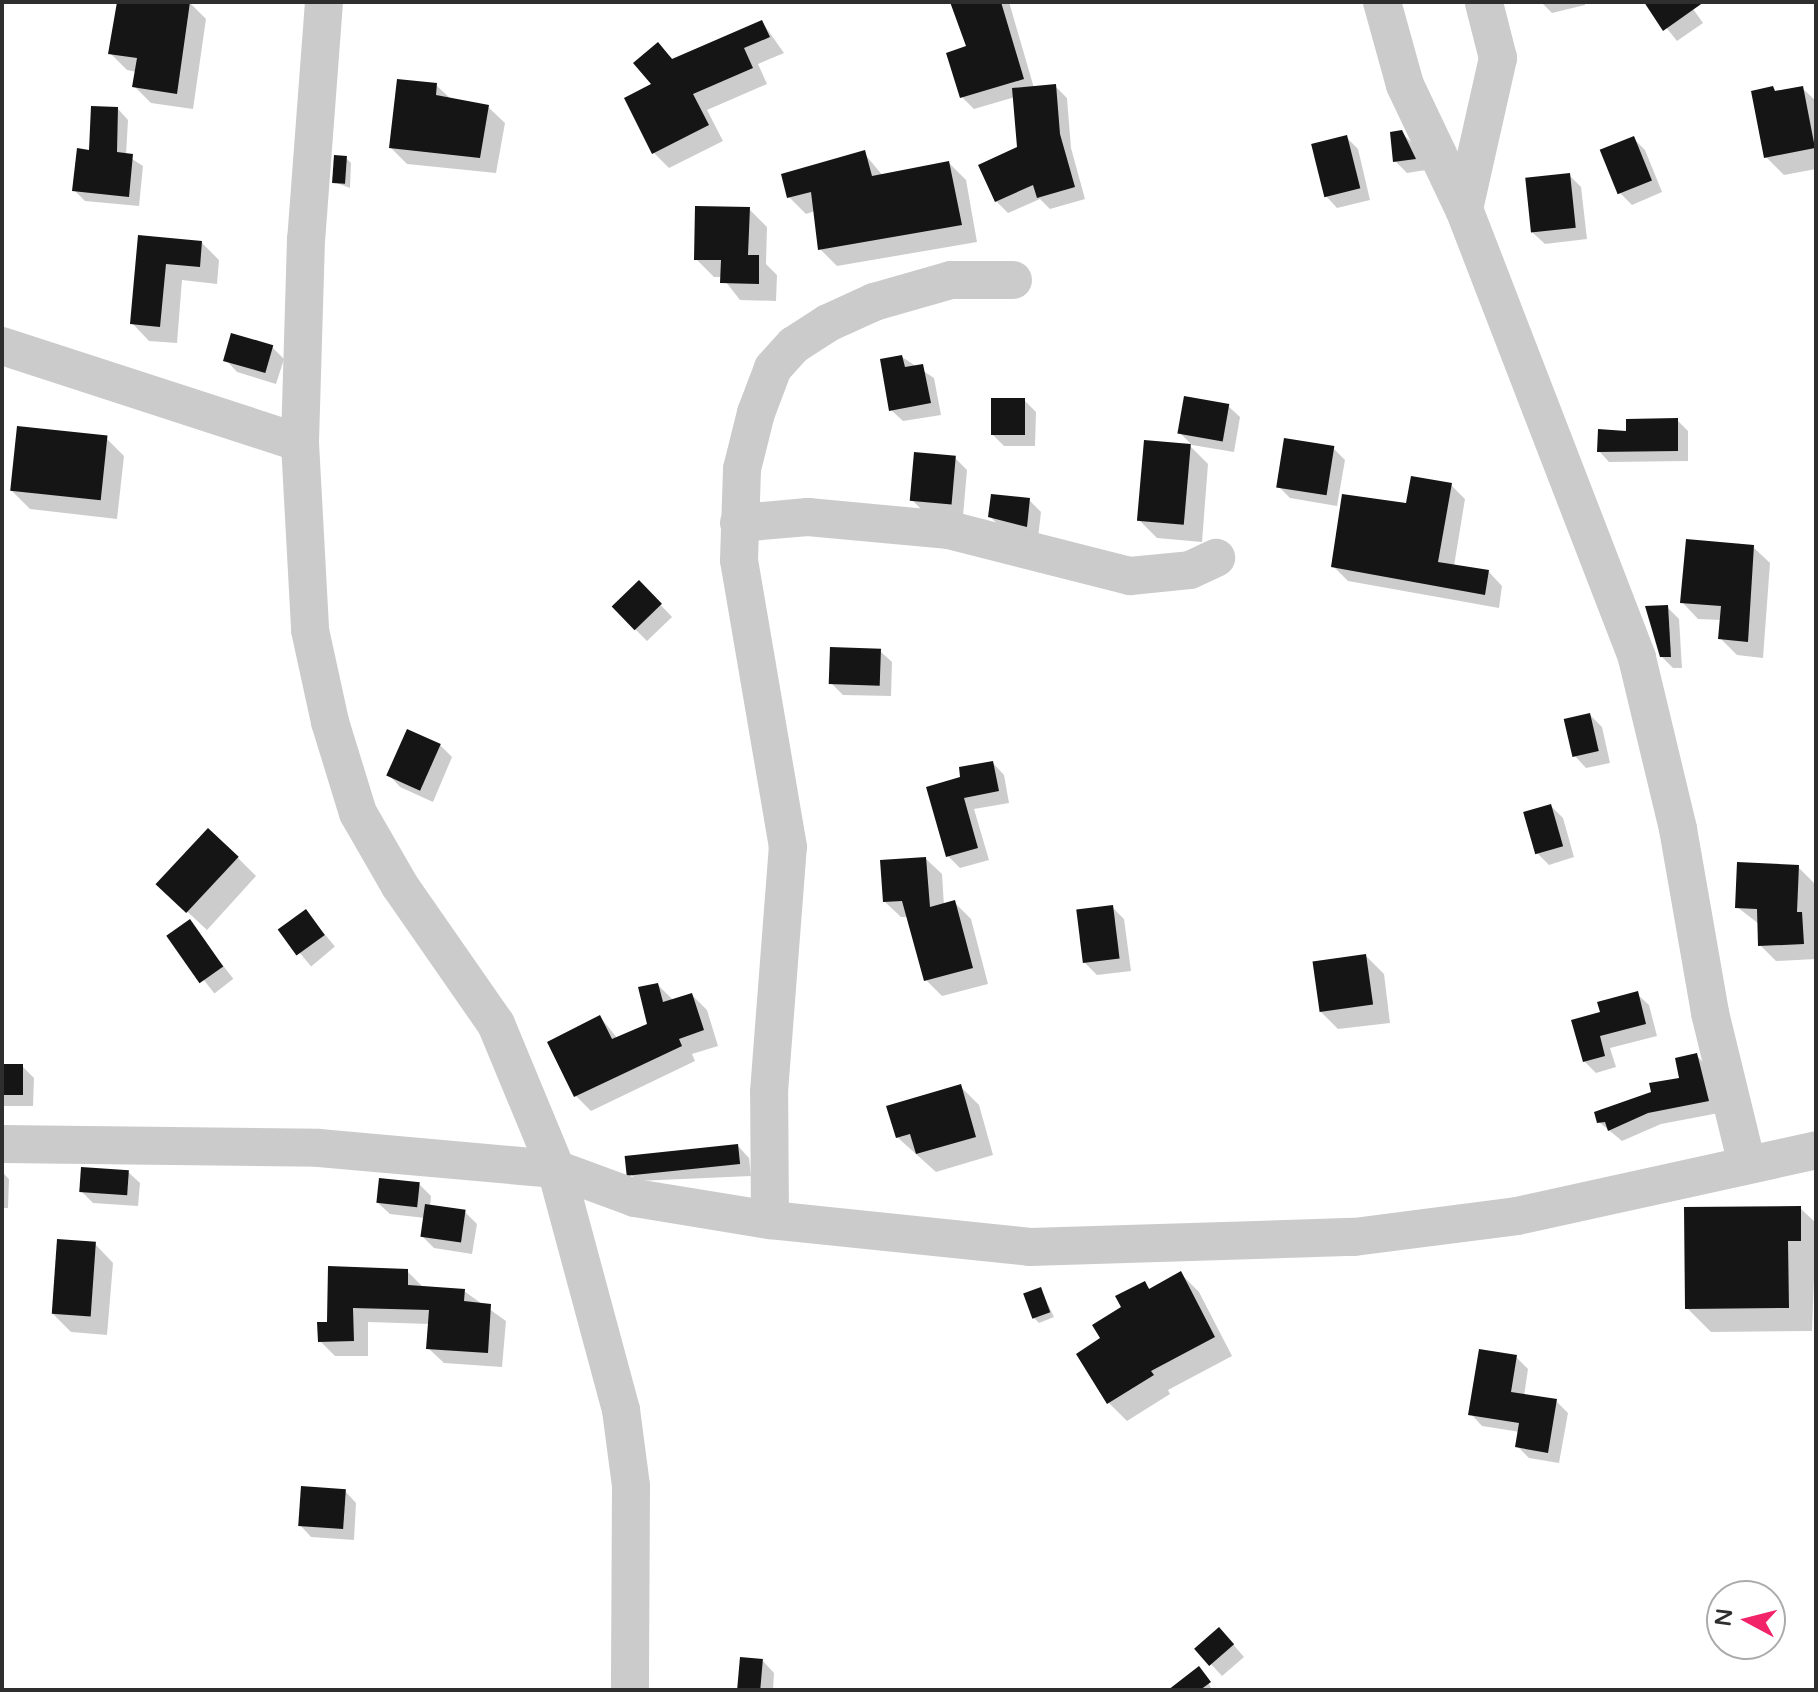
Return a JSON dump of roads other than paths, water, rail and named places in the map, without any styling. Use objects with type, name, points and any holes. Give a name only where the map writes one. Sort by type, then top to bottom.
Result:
[{"type":"street","points":[[324,2],[306,239],[300,443],[310,630],[358,813],[400,886],[496,1024],[556,1169],[621,1410],[631,1486],[630,1690]]},
{"type":"street","points":[[1382,2],[1405,85],[1464,209],[1637,658],[1678,829],[1710,1013],[1747,1165]]},
{"type":"street","points":[[1464,209],[1498,58],[1484,3]]},
{"type":"street","points":[[770,1220],[769,1092],[788,847],[773,744],[755,670],[739,560],[742,469],[756,413],[773,368],[794,345],[828,323],[912,291],[951,280],[1013,280]]},
{"type":"street","points":[[2,346],[300,443]]},
{"type":"street","points":[[739,523],[808,517],[949,530],[1130,576],[1190,570],[1216,558]]},
{"type":"street","points":[[2,1144],[319,1148],[556,1169],[635,1198],[770,1220],[1030,1247],[1354,1237],[1517,1216],[1816,1150]]}]
